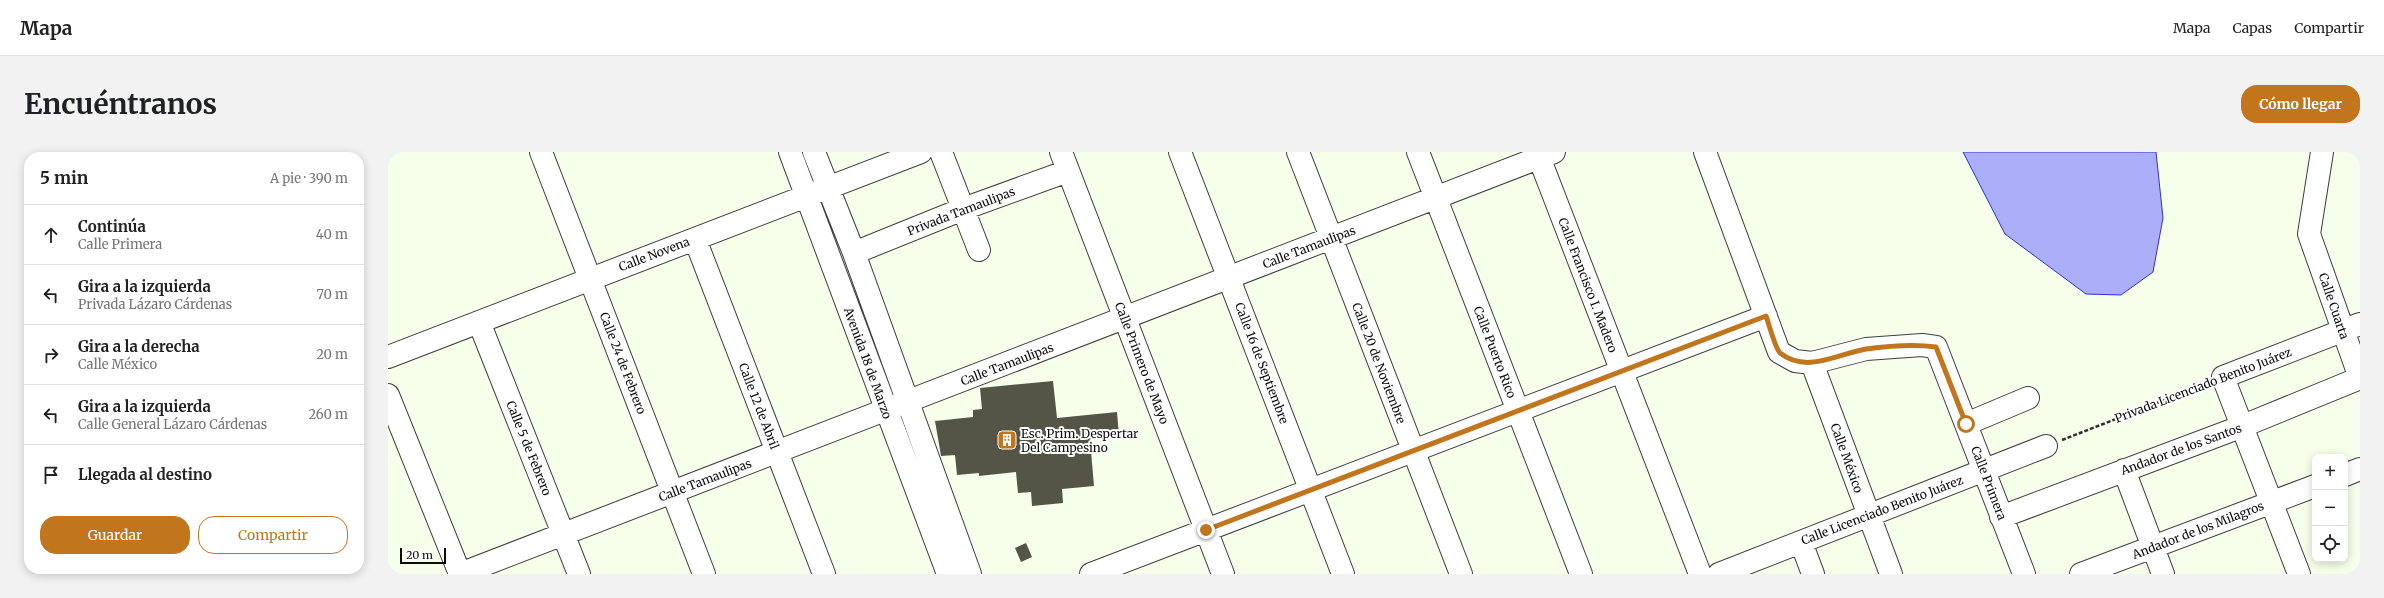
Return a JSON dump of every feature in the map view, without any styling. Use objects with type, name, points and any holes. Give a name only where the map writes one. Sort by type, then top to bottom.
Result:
[{"type":"street","name":"Calle 24 de Febrero","points":[[541,152],[704,574]]},
{"type":"street","name":"Avenida 18 de Marzo","points":[[790,152],[885,410],[948,574]]},
{"type":"street","name":"Avenida 18 de Marzo","points":[[814,152],[854,253],[970,574]]},
{"type":"street","name":"Calle Novena","points":[[388,357],[921,152]]},
{"type":"street","points":[[941,152],[979,250]]},
{"type":"street","name":"Calle 16 de Septiembre","points":[[1180,152],[1343,574]]},
{"type":"street","name":"Calle 20 de Noviembre","points":[[1298,152],[1461,574]]},
{"type":"street","name":"Calle Puerto Rico","points":[[1418,152],[1581,574]]},
{"type":"street","points":[[1705,152],[1779,352],[1795,361],[1812,363]]},
{"type":"street","name":"Calle Cuarta","points":[[2322,152],[2309,234],[2351,327],[2360,378]]},
{"type":"street","name":"Calle Tamaulipas","points":[[460,574],[1436,198],[1543,154]]},
{"type":"street","name":"Calle Francisco I. Madero","points":[[1543,154],[1621,370],[1700,574]]},
{"type":"street","name":"Privada Tamaulipas","points":[[854,253],[963,209],[1065,162]]},
{"type":"street","name":"Calle Primero de Mayo","points":[[1065,162],[1223,574]]},
{"type":"street","name":"Calle 12 de Abril","points":[[695,239],[824,574]]},
{"type":"street","points":[[1099,573],[1413,450],[1766,316]]},
{"type":"street","name":"Calle 5 de Febrero","points":[[479,322],[580,574]]},
{"type":"street","name":"Privada Licenciado Benito Juárez","points":[[2223,377],[2351,327]]},
{"type":"street","name":"Calle Primera","points":[[1812,363],[1866,349],[1922,345],[1936,347],[2024,574]]},
{"type":"street","name":"Calle México","points":[[1812,363],[1868,516],[1891,574]]},
{"type":"street","points":[[2223,377],[2299,574]]},
{"type":"street","name":"Andador de los Santos","points":[[2001,517],[2243,426],[2360,378]]},
{"type":"street","points":[[388,395],[460,574]]},
{"type":"street","points":[[1966,424],[2028,398]]},
{"type":"street","name":"Calle Licenciado Benito Juárez","points":[[1719,574],[2046,446]]},
{"type":"street","points":[[2348,474],[2360,469]]},
{"type":"street","points":[[2124,470],[2163,574]]},
{"type":"street","name":"Andador de los Milagros","points":[[2081,574],[2312,487]]},
{"type":"street","points":[[1801,542],[1813,574]]},
{"type":"path","name":"Privada Licenciado Benito Juárez","points":[[2046,446],[2223,377]]},
{"type":"water","points":[[1963,152],[2156,152],[2163,218],[2153,272],[2121,295],[2086,294],[2005,234]]},
{"type":"building","points":[[1053,381],[1057,418],[1117,412],[1119,436],[1090,439],[1094,486],[1062,489],[1063,503],[1032,506],[1031,492],[1018,493],[1016,472],[979,476],[979,473],[957,475],[955,455],[941,456],[935,421],[973,417],[973,410],[982,409],[980,388]]},
{"type":"building","points":[[1026,543],[1032,557],[1021,562],[1015,548]]},
{"type":"place","name":"Esc. Prim. Despertar Del Campesino","points":[[1007,440]]},
{"type":"route","points":[[1206,530],[1621,370],[1766,316],[1779,352],[1795,361],[1812,363],[1866,349],[1922,345],[1936,347],[1966,424]]}]
